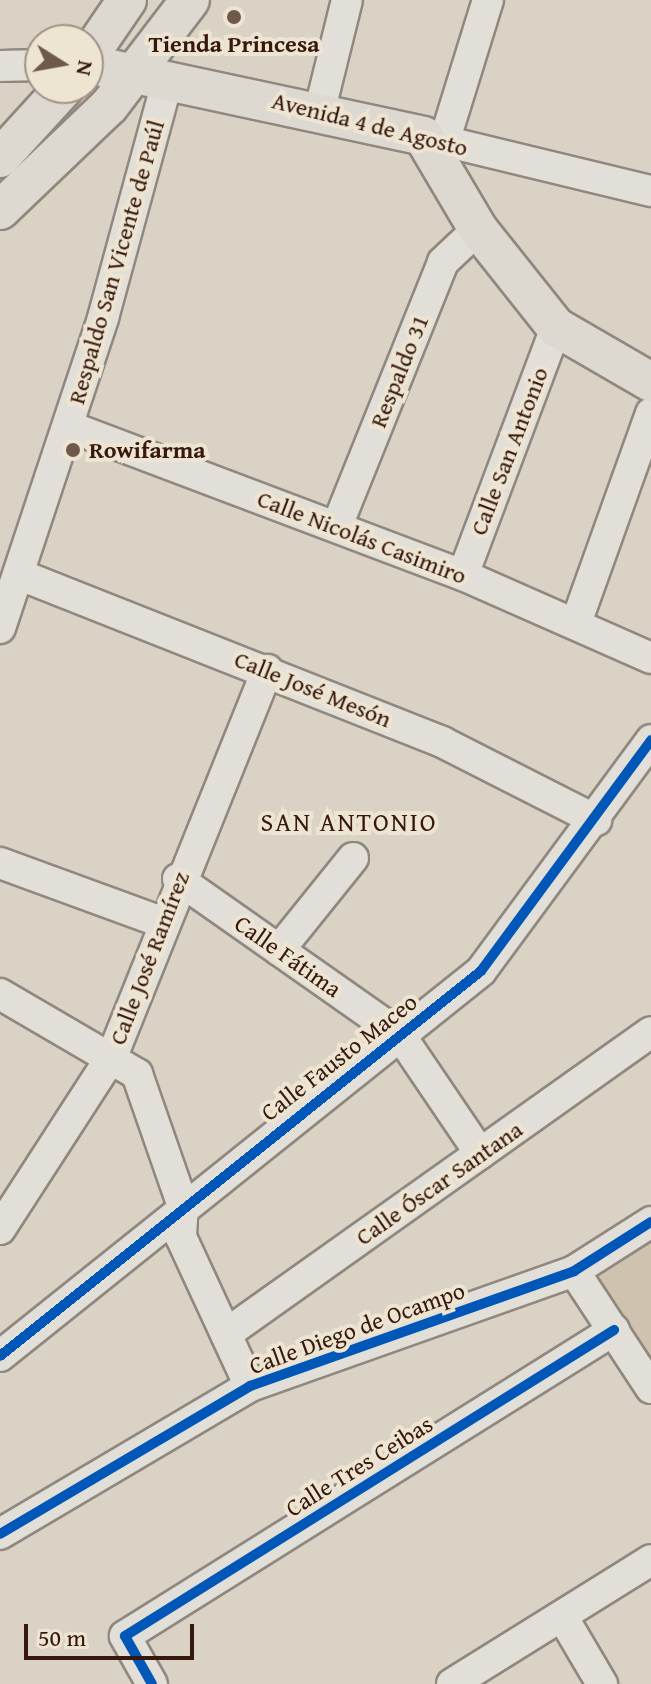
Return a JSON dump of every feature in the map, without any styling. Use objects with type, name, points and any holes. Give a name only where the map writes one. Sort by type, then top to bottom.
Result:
[{"type":"main road","points":[[104,34],[127,0]]},
{"type":"main road","points":[[0,210],[154,74],[190,0]]},
{"type":"main road","name":"Avenida 4 de Agosto","points":[[104,66],[320,109],[434,139]]},
{"type":"main road","points":[[0,158],[49,104]]},
{"type":"main road","points":[[434,139],[478,229],[556,327],[651,382]]},
{"type":"street","points":[[320,109],[347,0]]},
{"type":"street","points":[[434,139],[488,0]]},
{"type":"street","points":[[0,66],[24,65]]},
{"type":"street","name":"Respaldo San Vicente de Paúl","points":[[0,628],[23,576],[68,426],[154,74]]},
{"type":"street","name":"Avenida 4 de Agosto","points":[[434,139],[651,191]]},
{"type":"street","name":"Respaldo 31","points":[[337,526],[443,262],[478,229]]},
{"type":"street","name":"Calle San Antonio","points":[[463,575],[556,327]]},
{"type":"street","points":[[576,623],[651,413]]},
{"type":"street","name":"Calle Nicolás Casimiro","points":[[68,426],[463,575],[651,658]]},
{"type":"street","name":"Calle José Mesón","points":[[23,576],[267,670],[442,742],[596,820]]},
{"type":"street","name":"Calle José Ramírez","points":[[0,1229],[113,1054],[178,879],[267,670]]},
{"type":"street","name":"Calle Fausto Maceo","points":[[0,1356],[183,1206],[481,971],[596,820],[651,740]]},
{"type":"street","points":[[279,950],[353,858]]},
{"type":"street","points":[[0,863],[161,922]]},
{"type":"street","name":"Calle Fátima","points":[[178,879],[400,1035],[480,1153]]},
{"type":"street","points":[[0,994],[113,1054],[137,1074],[183,1206],[181,1237],[250,1386]]},
{"type":"street","name":"Calle Óscar Santana","points":[[226,1334],[651,1032]]},
{"type":"street","name":"Calle Diego de Ocampo","points":[[0,1534],[250,1386],[574,1271],[651,1222]]},
{"type":"street","points":[[574,1271],[651,1388]]},
{"type":"street","name":"Calle Tres Ceibas","points":[[152,1684],[125,1636],[614,1330]]},
{"type":"street","points":[[452,1684],[651,1560]]},
{"type":"street","points":[[562,1616],[602,1684]]},
{"type":"shaded area","points":[[651,1235],[651,1379],[585,1276]]},
{"type":"cycle path","points":[[0,1356],[481,971],[651,740]]},
{"type":"cycle path","points":[[0,1534],[250,1386],[574,1271],[651,1222]]},
{"type":"cycle path","points":[[152,1684],[125,1636],[614,1330]]},
{"type":"place","name":"Tienda Princesa","points":[[234,17]]},
{"type":"place","name":"Rowifarma","points":[[73,450]]},
{"type":"district","name":"SAN ANTONIO","points":[[349,822]]}]
